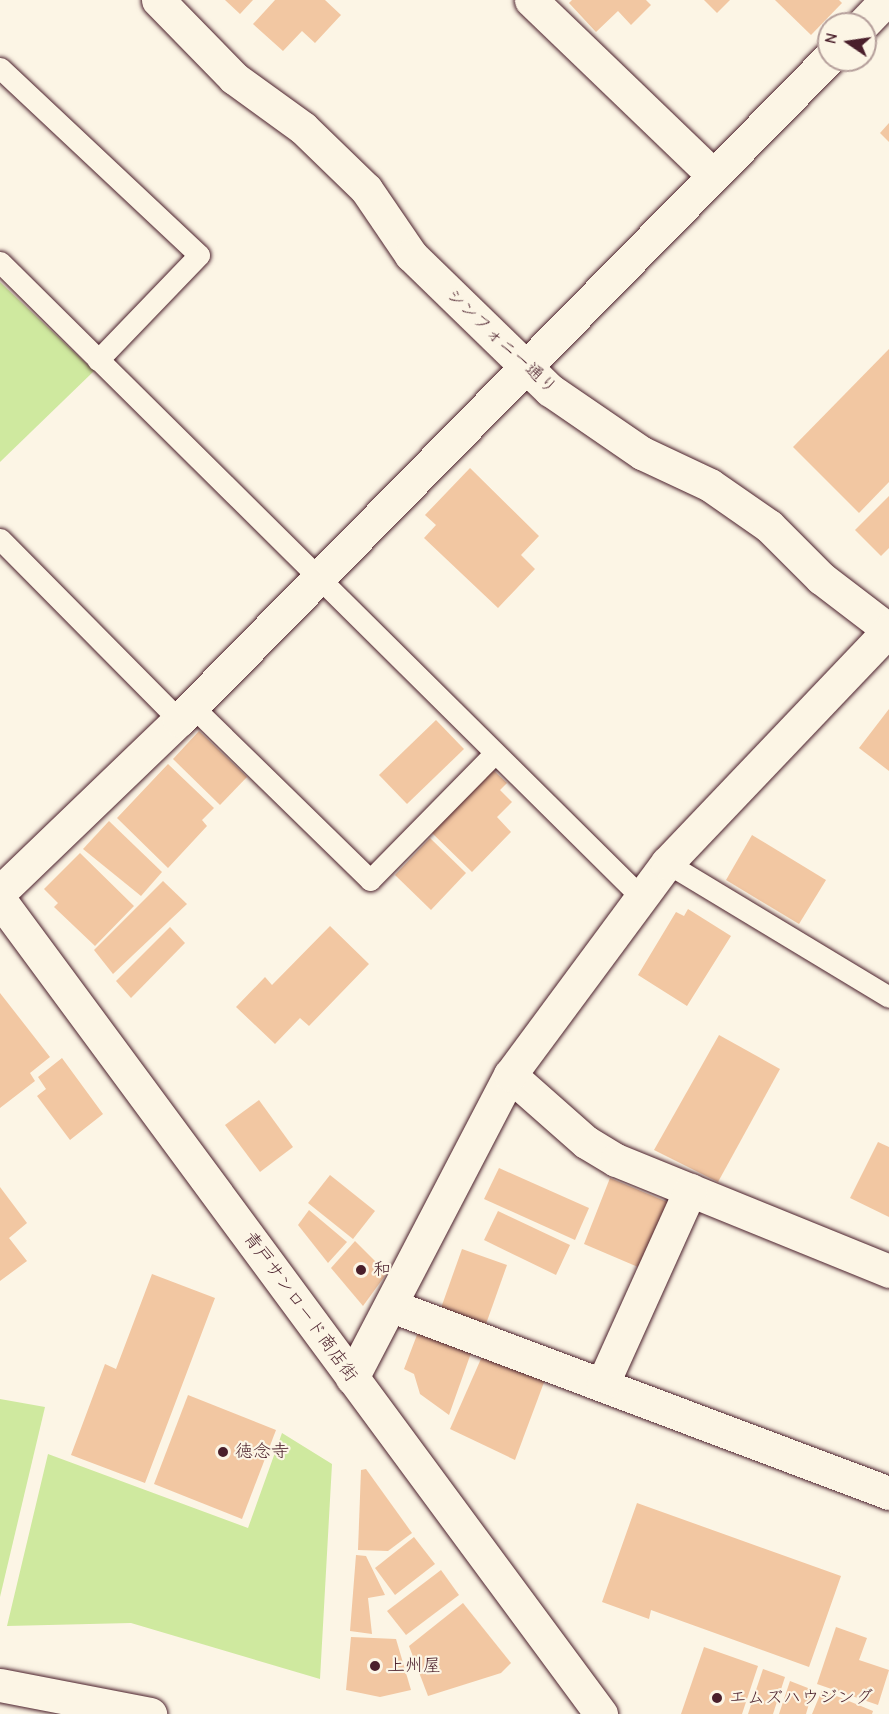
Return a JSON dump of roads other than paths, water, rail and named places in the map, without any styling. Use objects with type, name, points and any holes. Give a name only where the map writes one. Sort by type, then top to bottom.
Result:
[{"type":"street","name":"シンフォニー通り","points":[[158,0],[234,78],[303,128],[366,189],[411,255],[550,390],[642,453],[710,485],[769,526],[885,644]]},
{"type":"street","points":[[531,0],[713,175]]},
{"type":"street","points":[[0,892],[186,713],[524,364],[817,70]]},
{"type":"street","points":[[352,1378],[392,1306],[510,1075],[667,863],[885,644]]},
{"type":"street","name":"青戸サンロード商店街","points":[[0,900],[600,1714]]},
{"type":"street","points":[[510,1075],[586,1142],[690,1190],[889,1270]]},
{"type":"street","points":[[603,1383],[690,1190]]},
{"type":"street","points":[[392,1306],[603,1383],[889,1493]]},
{"type":"street","points":[[0,1685],[150,1714]]},
{"type":"lane","points":[[0,68],[199,255],[98,360]]},
{"type":"lane","points":[[0,262],[641,897]]},
{"type":"lane","points":[[0,539],[186,713],[370,880],[495,753]]},
{"type":"lane","points":[[667,863],[889,997]]},
{"type":"place","name":"和","points":[[361,1270]]},
{"type":"place","name":"徳念寺","points":[[223,1452]]},
{"type":"place","name":"上州屋","points":[[375,1666]]},
{"type":"place","name":"エムズハウジング","points":[[717,1698]]}]
